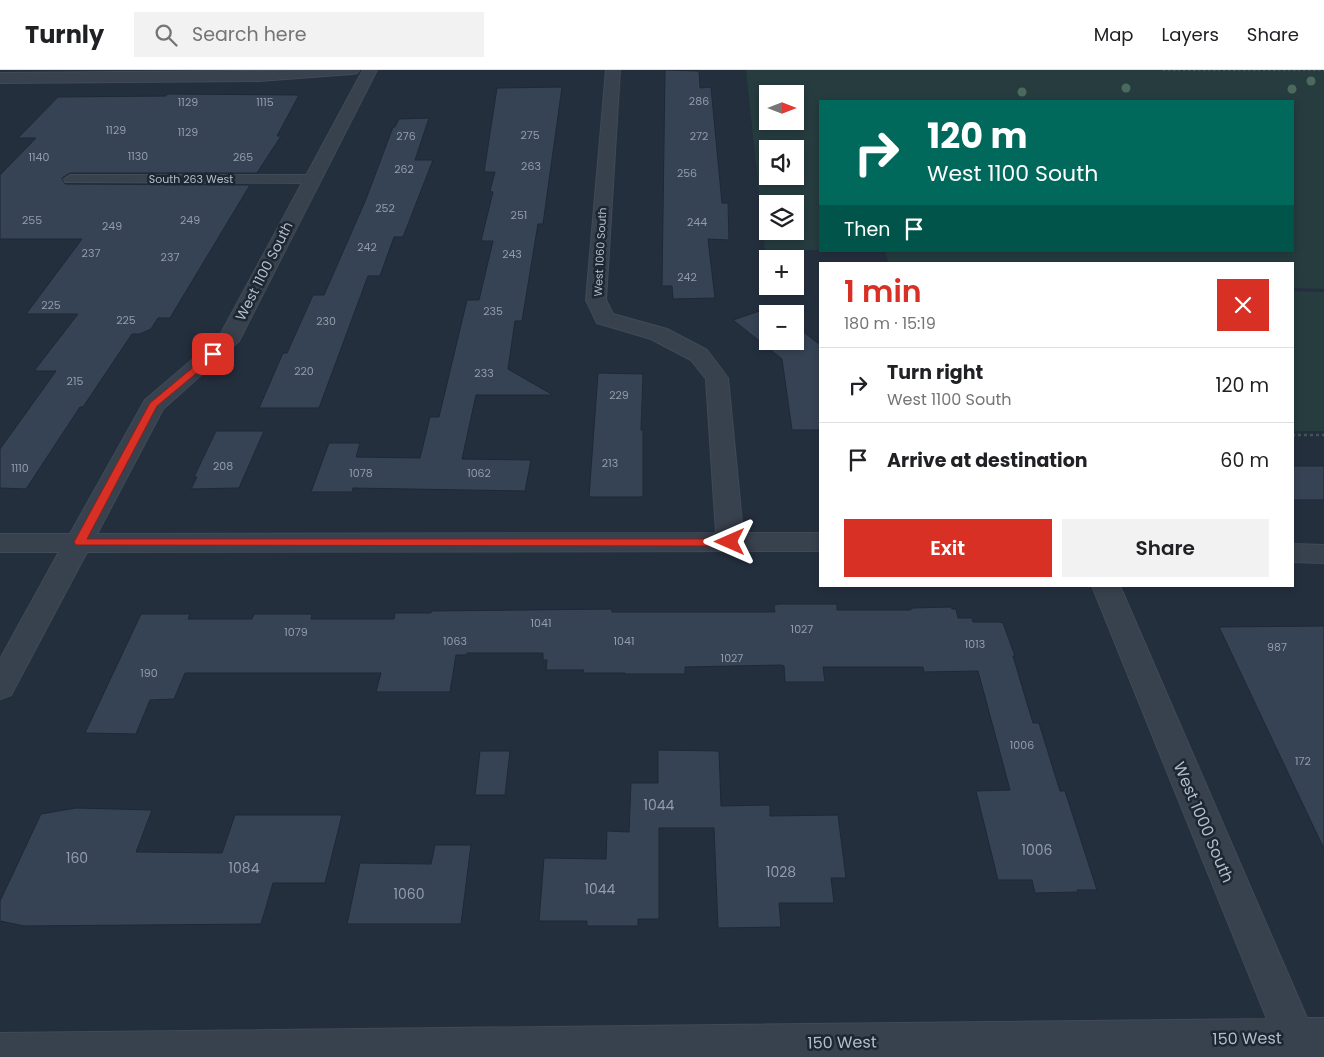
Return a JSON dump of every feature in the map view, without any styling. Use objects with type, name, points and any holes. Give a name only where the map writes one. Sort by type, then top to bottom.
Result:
[{"type":"street","points":[[0,78],[259,76],[352,70]]},
{"type":"street","name":"West 1100 South","points":[[0,686],[153,405],[228,341],[370,70]]},
{"type":"street","name":"West 1060 South","points":[[613,70],[596,300],[605,318],[659,334],[675,342],[699,355],[717,378],[730,542]]},
{"type":"street","points":[[0,543],[819,542]]},
{"type":"street","points":[[1294,553],[1324,554]]},
{"type":"street","name":"West 1000 South","points":[[1106,587],[1307,1044]]},
{"type":"street","name":"150 West","points":[[0,1053],[1307,1044]]},
{"type":"lane","name":"South 263 West","points":[[70,180],[312,179]]},
{"type":"path","points":[[1163,70],[1324,70]]},
{"type":"path","points":[[1294,435],[1324,436]]},
{"type":"green space","points":[[746,70],[1324,70],[1324,289],[1294,288],[1294,262],[888,262],[885,252],[1294,252],[1294,100],[819,100],[819,250],[765,250],[764,240],[804,240],[804,195],[759,195]]},
{"type":"green space","points":[[1294,291],[1324,292],[1324,431],[1294,431]]},
{"type":"building","points":[[665,70],[699,71],[700,88],[711,87],[722,203],[728,203],[729,240],[708,239],[715,298],[673,299],[672,286],[662,286]]},
{"type":"building","points":[[562,87],[543,224],[538,224],[522,321],[515,321],[508,369],[553,395],[476,395],[462,459],[531,460],[525,491],[353,488],[352,492],[311,492],[329,443],[360,443],[356,457],[420,458],[430,417],[439,417],[467,300],[479,300],[493,241],[481,241],[493,192],[490,191],[495,172],[484,172],[497,88]]},
{"type":"building","points":[[168,94],[299,95],[277,136],[281,136],[257,173],[70,173],[62,178],[65,184],[250,185],[170,318],[158,318],[151,329],[140,334],[132,334],[83,407],[80,407],[26,489],[0,488],[0,449],[56,371],[34,371],[78,314],[26,314],[82,239],[0,239],[0,175],[36,138],[18,138],[58,97],[166,96]]},
{"type":"building","points":[[429,118],[415,160],[433,160],[403,237],[394,237],[380,276],[368,276],[319,408],[259,408],[283,353],[287,353],[313,295],[324,295],[366,199],[393,127],[395,127],[399,119]]},
{"type":"building","points":[[759,311],[759,341],[733,320]]},
{"type":"building","points":[[804,332],[819,344],[819,430],[792,430],[782,359],[771,350],[804,350]]},
{"type":"building","points":[[598,373],[643,374],[641,430],[643,430],[643,497],[589,497]]},
{"type":"building","points":[[216,431],[264,431],[239,488],[191,489],[197,477],[194,477]]},
{"type":"building","points":[[1294,466],[1324,466],[1324,500],[1294,500]]},
{"type":"building","points":[[837,604],[837,610],[910,610],[913,608],[951,607],[956,609],[958,618],[972,618],[973,622],[1003,623],[1015,656],[1013,656],[1033,723],[1039,723],[1060,791],[1065,791],[1097,890],[1035,893],[1032,880],[998,880],[976,791],[1010,790],[978,671],[924,672],[923,667],[823,667],[825,682],[785,682],[784,666],[781,665],[685,667],[685,674],[583,673],[584,670],[546,670],[547,660],[543,660],[543,653],[467,653],[466,655],[456,655],[450,692],[376,692],[381,673],[185,673],[174,699],[150,700],[136,734],[85,733],[141,614],[190,614],[188,619],[252,619],[254,614],[312,614],[311,619],[394,619],[395,613],[431,613],[431,611],[612,609],[612,612],[775,612],[774,605]]},
{"type":"building","points":[[1324,626],[1324,849],[1219,627]]},
{"type":"building","points":[[658,750],[719,751],[721,806],[770,805],[770,816],[838,815],[846,878],[831,878],[834,903],[779,903],[781,927],[718,928],[714,828],[659,828],[659,919],[638,919],[638,926],[587,926],[587,921],[539,921],[544,858],[606,859],[607,831],[629,832],[631,783],[658,783]]},
{"type":"building","points":[[480,751],[510,751],[505,795],[475,795]]},
{"type":"building","points":[[76,808],[152,810],[136,852],[222,853],[235,815],[342,815],[325,883],[273,883],[261,924],[24,926],[0,921],[0,901],[41,814]]},
{"type":"building","points":[[435,845],[471,845],[461,924],[347,924],[360,863],[431,864]]},
{"type":"route","points":[[213,354],[153,405],[80,542],[730,542]]}]
